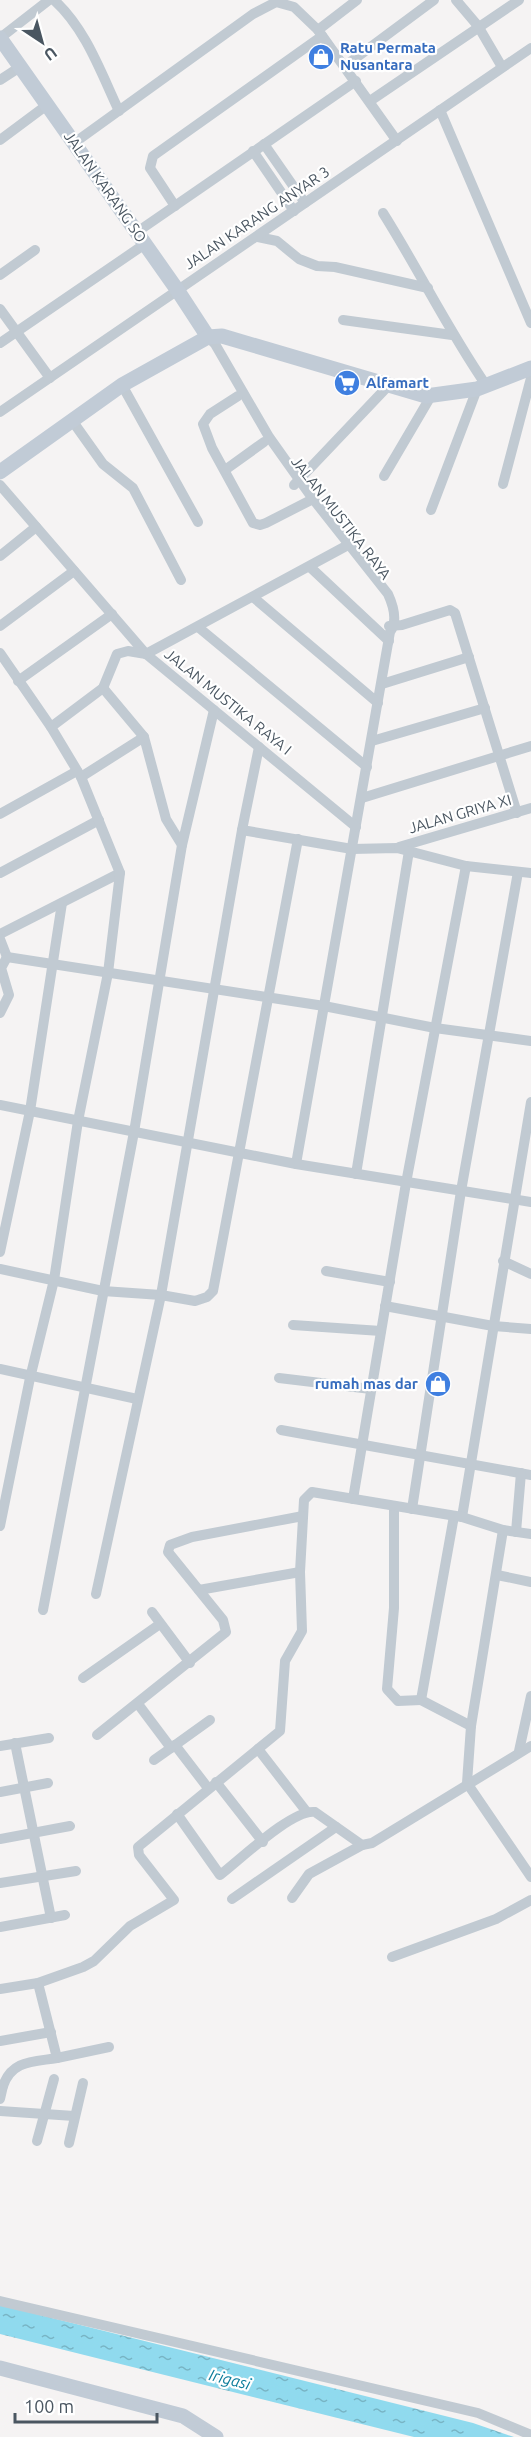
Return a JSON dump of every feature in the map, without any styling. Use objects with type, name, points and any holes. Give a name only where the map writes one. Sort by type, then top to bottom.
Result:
[{"type":"street","points":[[0,38],[49,0]]},
{"type":"street","points":[[54,0],[71,18],[87,44],[119,111]]},
{"type":"street","points":[[175,206],[150,168],[153,156],[320,33],[357,0]]},
{"type":"street","points":[[345,66],[434,0]]},
{"type":"street","points":[[456,0],[478,26],[502,67]]},
{"type":"street","points":[[370,101],[519,0]]},
{"type":"street","points":[[74,143],[253,14],[276,2],[294,7],[320,33],[397,141]]},
{"type":"street","name":"JALAN KARANG SO","points":[[0,38],[208,337]]},
{"type":"street","name":"JALAN KARANG ANYAR 3","points":[[0,412],[531,48]]},
{"type":"street","points":[[0,80],[20,67]]},
{"type":"street","points":[[0,343],[141,238],[175,206],[356,81]]},
{"type":"street","points":[[0,140],[47,105]]},
{"type":"street","points":[[440,110],[531,323]]},
{"type":"street","points":[[264,144],[305,203]]},
{"type":"street","points":[[253,151],[294,211]]},
{"type":"street","points":[[383,213],[428,288],[481,387]]},
{"type":"street","points":[[258,237],[277,240],[299,259],[316,266],[335,267],[428,288]]},
{"type":"street","points":[[0,275],[35,250]]},
{"type":"street","points":[[0,309],[50,378]]},
{"type":"street","points":[[343,320],[452,335]]},
{"type":"street","points":[[0,471],[122,385],[208,337],[222,336],[418,395],[431,396],[481,387],[531,368]]},
{"type":"street","name":"JALAN MUSTIKA RAYA","points":[[208,337],[264,442],[345,547],[388,594],[393,605],[382,684],[296,1164]]},
{"type":"street","name":"JALAN MUSTIKA RAYA","points":[[208,337],[215,344],[297,483]]},
{"type":"street","points":[[503,484],[531,378]]},
{"type":"street","points":[[122,385],[198,522]]},
{"type":"street","points":[[297,483],[389,385]]},
{"type":"street","points":[[431,510],[481,387]]},
{"type":"street","points":[[238,396],[210,414],[203,424],[206,435],[254,523],[260,525],[266,523],[310,501]]},
{"type":"street","points":[[384,476],[431,396]]},
{"type":"street","points":[[71,419],[103,464],[133,488],[181,580]]},
{"type":"street","points":[[225,470],[264,442]]},
{"type":"street","points":[[0,485],[146,654]]},
{"type":"street","points":[[0,556],[36,527]]},
{"type":"street","name":"JALAN MUSTIKA RAYA I","points":[[345,547],[146,654],[356,826]]},
{"type":"street","points":[[310,567],[390,631],[453,611],[517,813]]},
{"type":"street","points":[[0,626],[74,571]]},
{"type":"street","points":[[254,597],[378,703]]},
{"type":"street","points":[[18,681],[112,614]]},
{"type":"street","points":[[198,627],[367,767]]},
{"type":"street","points":[[51,727],[103,688],[117,654],[128,651],[146,654]]},
{"type":"street","points":[[0,652],[51,727],[79,774],[120,873],[108,973],[78,1121],[54,1280],[30,1378],[0,1526]]},
{"type":"street","points":[[382,684],[469,657]]},
{"type":"street","points":[[103,688],[144,737],[166,819],[182,845]]},
{"type":"street","points":[[372,741],[484,708]]},
{"type":"street","points":[[43,1610],[134,1132],[182,845],[214,710]]},
{"type":"street","points":[[0,814],[79,774],[144,737]]},
{"type":"street","points":[[362,798],[531,746]]},
{"type":"street","points":[[96,1594],[161,1295],[242,830],[259,747]]},
{"type":"street","name":"JALAN GRIYA XI","points":[[397,848],[531,808]]},
{"type":"street","points":[[0,873],[99,820]]},
{"type":"street","points":[[242,830],[352,849],[397,848],[466,866],[527,873],[488,1035],[411,1509]]},
{"type":"street","points":[[0,1269],[104,1291],[195,1300],[207,1297],[213,1291],[241,1153],[298,839]]},
{"type":"street","points":[[356,1174],[409,851]]},
{"type":"street","points":[[353,1499],[406,1183],[466,866]]},
{"type":"street","points":[[0,1013],[9,995],[1,968],[7,957],[0,937],[120,873]]},
{"type":"street","points":[[0,1252],[30,1112],[62,903]]},
{"type":"street","points":[[7,957],[324,1006],[435,1028],[531,1041]]},
{"type":"street","points":[[421,1700],[471,1463],[513,1199],[531,1102]]},
{"type":"street","points":[[0,1105],[296,1164],[531,1202]]},
{"type":"street","points":[[503,1262],[531,1274]]},
{"type":"street","points":[[326,1271],[390,1281]]},
{"type":"street","points":[[385,1306],[493,1326],[531,1329]]},
{"type":"street","points":[[293,1325],[381,1331]]},
{"type":"street","points":[[0,1369],[30,1378],[137,1399]]},
{"type":"street","points":[[279,1378],[371,1389]]},
{"type":"street","points":[[281,1430],[526,1474],[516,1532]]},
{"type":"street","points":[[0,1989],[38,1983],[94,1960],[130,1926],[174,1900],[138,1851],[141,1844],[277,1734],[282,1726],[285,1661],[302,1631],[300,1572],[304,1500],[312,1492],[458,1516],[503,1530],[531,1534]]},
{"type":"street","points":[[394,1506],[394,1608],[387,1689],[398,1701],[421,1700],[471,1726]]},
{"type":"street","points":[[97,1735],[226,1632],[223,1620],[168,1552],[170,1545],[192,1537],[303,1516]]},
{"type":"street","points":[[503,1530],[471,1726],[466,1783],[531,1877]]},
{"type":"street","points":[[199,1590],[300,1572]]},
{"type":"street","points":[[497,1575],[531,1582]]},
{"type":"street","points":[[152,1612],[190,1663]]},
{"type":"street","points":[[83,1678],[160,1624]]},
{"type":"street","points":[[519,1751],[531,1696]]},
{"type":"street","points":[[138,1704],[173,1746],[263,1842]]},
{"type":"street","points":[[154,1760],[210,1720]]},
{"type":"street","points":[[0,1746],[49,1738]]},
{"type":"street","points":[[15,1743],[51,1918]]},
{"type":"street","points":[[292,1898],[309,1874],[362,1845],[372,1843],[425,1812],[466,1783],[531,1746]]},
{"type":"street","points":[[258,1749],[306,1811]]},
{"type":"street","points":[[0,1792],[48,1783]]},
{"type":"street","points":[[177,1814],[220,1875],[306,1811],[315,1812],[362,1845]]},
{"type":"street","points":[[0,1839],[70,1826]]},
{"type":"street","points":[[232,1899],[336,1827]]},
{"type":"street","points":[[0,1882],[76,1871]]},
{"type":"street","points":[[392,1957],[496,1919],[531,1900]]},
{"type":"street","points":[[0,1927],[65,1915]]},
{"type":"street","points":[[38,1983],[57,2058]]},
{"type":"street","points":[[0,2041],[51,2032]]},
{"type":"street","points":[[0,2099],[1,2086],[10,2070],[19,2064],[109,2047]]},
{"type":"street","points":[[37,2141],[54,2079]]},
{"type":"street","points":[[69,2143],[83,2083]]},
{"type":"street","points":[[0,2111],[74,2116]]},
{"type":"street","points":[[0,2301],[478,2413],[531,2435]]},
{"type":"street","points":[[0,2368],[183,2416],[216,2437]]},
{"type":"water","name":"Irigasi","points":[[0,2305],[473,2423],[514,2437],[414,2437],[0,2334]]},
{"type":"place","name":"Ratu Permata Nusantara","points":[[321,57]]},
{"type":"place","name":"Alfamart","points":[[347,383]]},
{"type":"place","name":"rumah mas dar","points":[[438,1384]]}]
